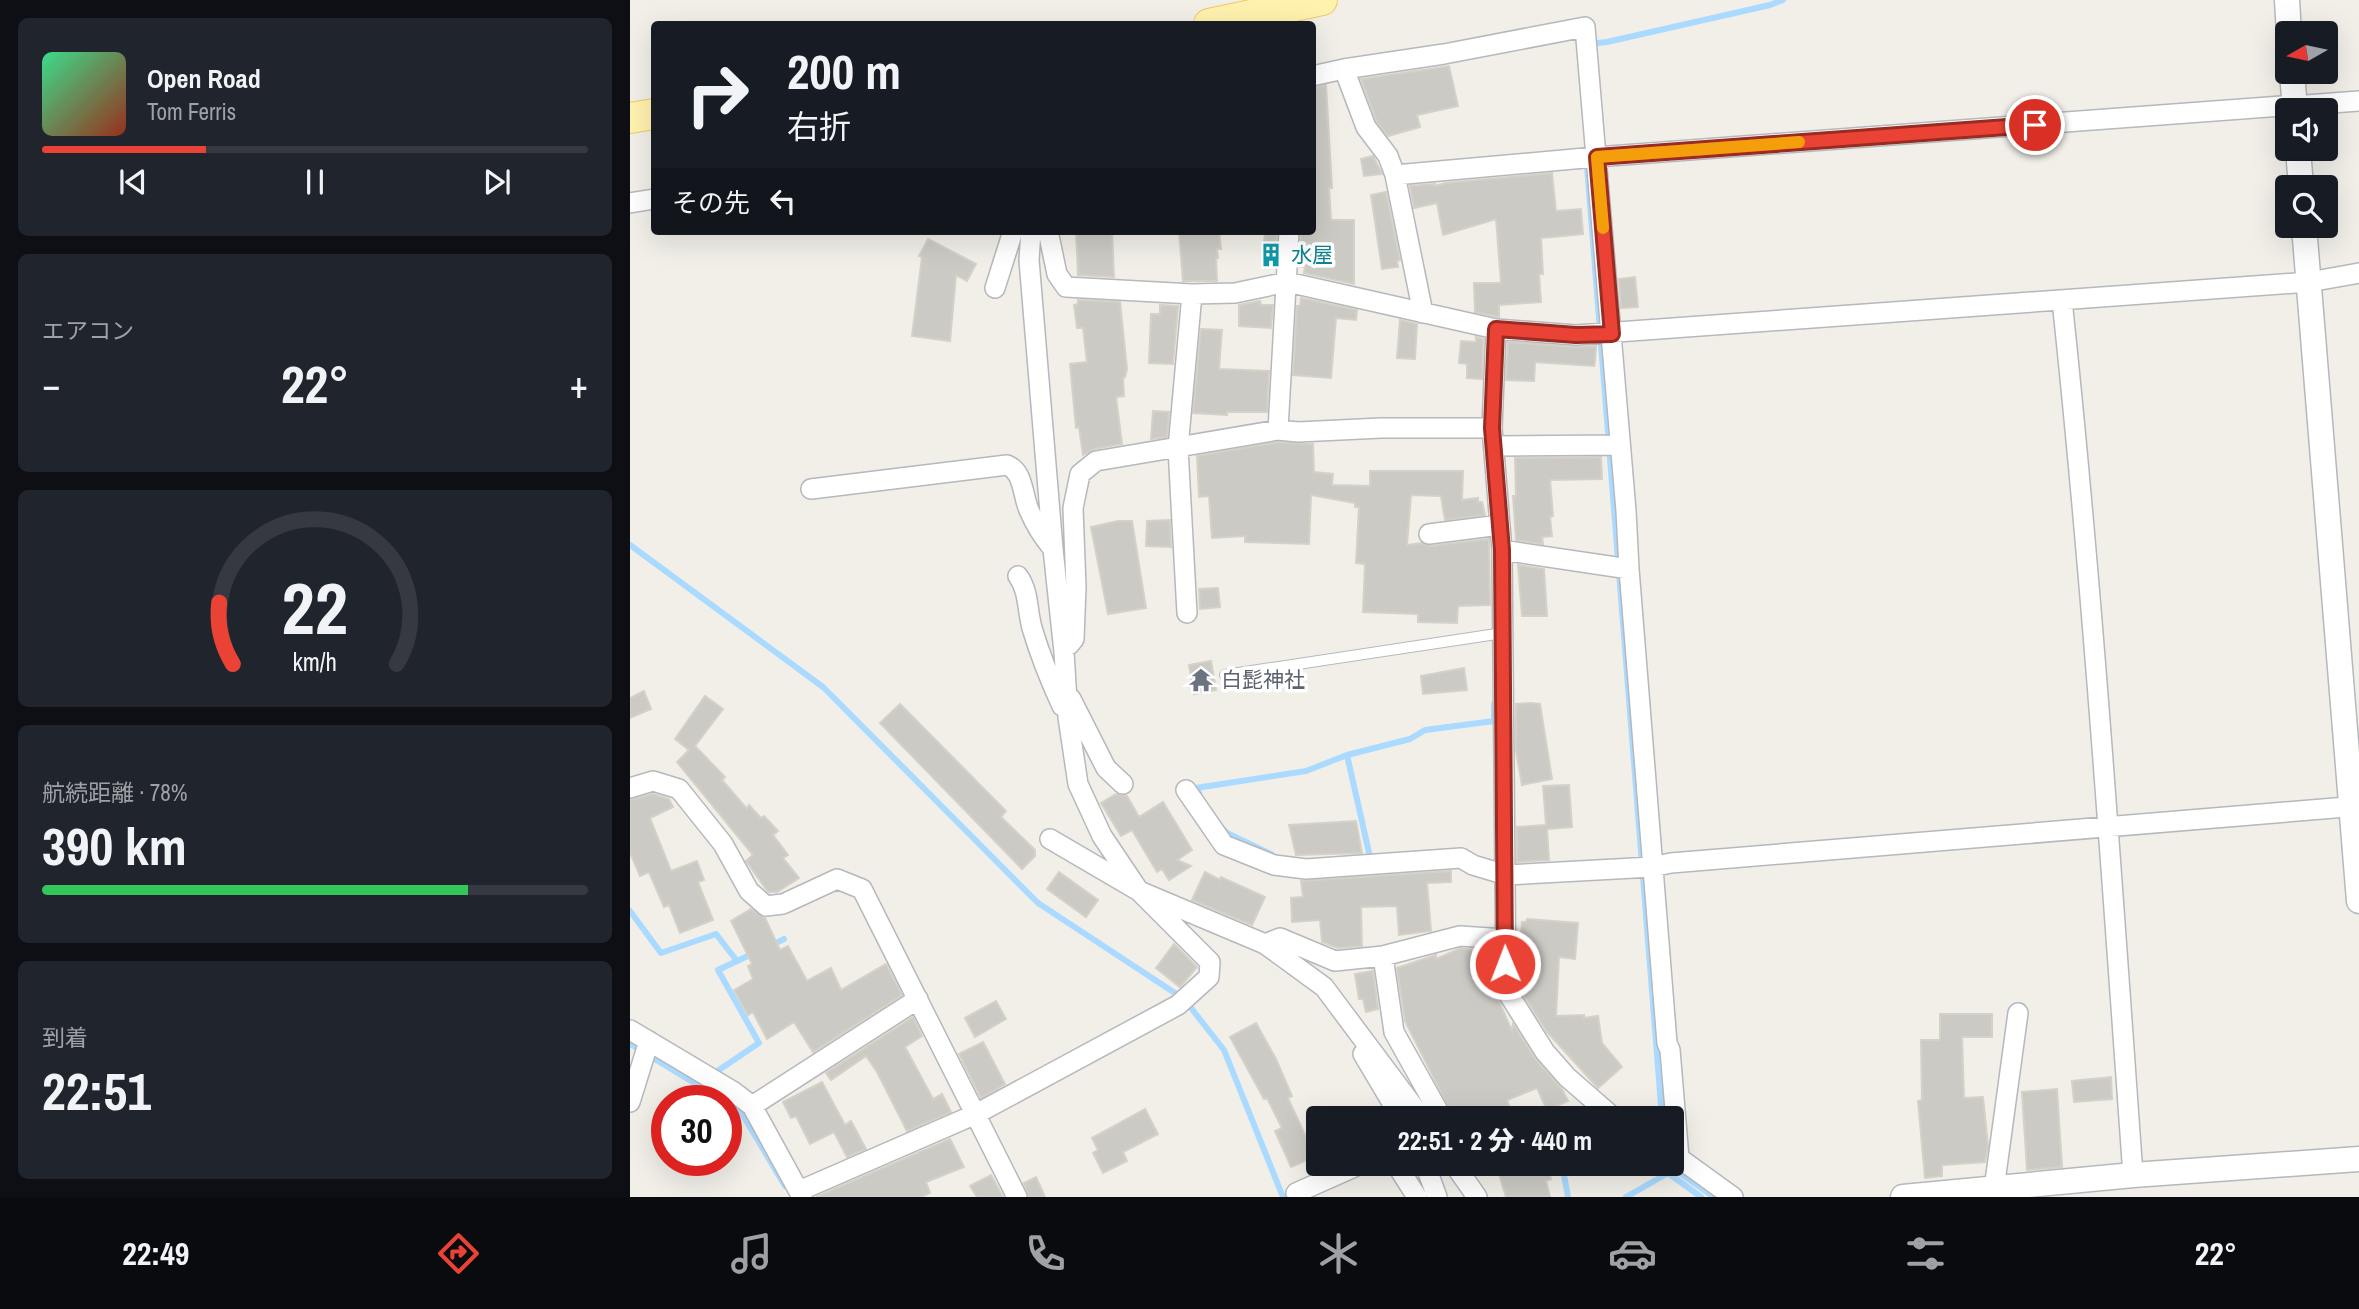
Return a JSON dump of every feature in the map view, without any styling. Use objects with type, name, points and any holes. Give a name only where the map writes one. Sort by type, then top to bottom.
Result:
[{"type":"main road","points":[[1235,21],[1253,19],[1322,0]]},
{"type":"main road","points":[[630,118],[651,114]]},
{"type":"street","points":[[2287,0],[2288,21]]},
{"type":"street","points":[[1316,75],[1585,27],[1612,334],[1671,1106]]},
{"type":"street","points":[[1344,69],[1366,127],[1388,156],[1395,175],[1423,313]]},
{"type":"street","points":[[2338,103],[2359,101]]},
{"type":"street","points":[[1395,175],[1597,157],[2275,108]]},
{"type":"street","points":[[630,203],[651,200]]},
{"type":"street","points":[[995,288],[1012,235]]},
{"type":"street","points":[[630,1030],[734,1092],[752,1106],[800,1194],[976,1114],[1178,1005],[1209,977],[1210,962],[1139,891],[1102,836],[1079,784],[1068,717],[1065,652],[1053,549],[1029,260],[1031,235]]},
{"type":"street","points":[[1049,235],[1056,274],[1066,287],[1192,294],[1235,293],[1287,282],[1496,329],[1576,335],[2309,282],[2359,273]]},
{"type":"street","points":[[1278,430],[1289,235]]},
{"type":"street","points":[[2305,238],[2355,806],[2359,901]]},
{"type":"street","points":[[1187,612],[1178,447],[1192,294]]},
{"type":"street","points":[[2062,300],[2080,477],[2133,1175]]},
{"type":"street","points":[[1496,329],[1493,437],[1502,550],[1506,990],[1545,1052],[1567,1077],[1600,1106]]},
{"type":"street","points":[[1065,652],[1074,639],[1076,587],[1073,508],[1080,474],[1096,461],[1278,430],[1298,432],[1381,428],[1619,445]]},
{"type":"street","points":[[811,489],[1007,465],[1018,473],[1028,508],[1043,537],[1053,549]]},
{"type":"street","points":[[1429,534],[1500,524]]},
{"type":"street","points":[[1502,550],[1629,569]]},
{"type":"street","points":[[1018,576],[1024,585],[1031,625],[1047,674],[1068,717]]},
{"type":"street","points":[[1066,689],[1106,768],[1123,784]]},
{"type":"street","points":[[630,788],[653,780],[679,789],[723,844],[749,891],[766,906],[783,904],[837,879],[862,889],[1017,1197]]},
{"type":"street","points":[[1186,790],[1224,845],[1274,865],[1306,869],[1461,858],[1473,865],[1506,875],[1653,867],[1684,862],[2355,806]]},
{"type":"street","points":[[1050,839],[1139,891],[1265,944],[1324,987],[1413,1106]]},
{"type":"street","points":[[1265,944],[1280,938],[1335,961],[1383,956],[1460,936],[1505,939]]},
{"type":"street","points":[[1383,956],[1394,1032],[1435,1106]]},
{"type":"street","points":[[1324,987],[1394,1106]]},
{"type":"street","points":[[752,1106],[918,999]]},
{"type":"street","points":[[1987,1192],[2018,1013]]},
{"type":"street","points":[[630,1102],[649,1041]]},
{"type":"street","points":[[1903,1197],[1987,1192],[2133,1175],[2359,1158]]},
{"type":"street","points":[[1684,1162],[1733,1197]]},
{"type":"street","points":[[1296,1193],[1334,1176]]},
{"type":"street","points":[[1403,1176],[1416,1197]]},
{"type":"street","points":[[1429,1176],[1437,1197]]},
{"type":"street","points":[[1462,1176],[1473,1191]]},
{"type":"lane","points":[[1225,676],[1503,633]]},
{"type":"building","points":[[1449,66],[1458,106],[1417,115],[1420,127],[1388,136],[1377,122],[1361,79]]},
{"type":"building","points":[[1326,85],[1332,188],[1329,188],[1331,220],[1354,220],[1354,284],[1304,273],[1305,267],[1299,267],[1301,235],[1316,235],[1316,87]]},
{"type":"building","points":[[1373,156],[1382,174],[1364,176],[1361,159]]},
{"type":"building","points":[[1552,173],[1556,211],[1581,209],[1583,234],[1541,238],[1541,302],[1499,305],[1499,317],[1475,312],[1474,283],[1501,283],[1496,219],[1443,235],[1437,203],[1414,208],[1410,186],[1435,186]]},
{"type":"building","points":[[1386,192],[1400,260],[1397,261],[1398,267],[1382,269],[1371,195]]},
{"type":"building","points":[[1076,235],[1112,235],[1114,277],[1078,275]]},
{"type":"building","points":[[1179,235],[1219,235],[1221,249],[1217,249],[1217,281],[1183,281]]},
{"type":"building","name":"水屋","points":[[1265,235],[1277,235],[1275,267],[1262,267]]},
{"type":"building","points":[[928,239],[976,264],[967,281],[956,275],[950,341],[912,336],[922,257],[919,256]]},
{"type":"building","points":[[1635,277],[1638,307],[1621,308],[1619,279]]},
{"type":"building","points":[[1301,298],[1357,310],[1356,320],[1336,318],[1331,378],[1293,375],[1297,306],[1300,306]]},
{"type":"building","points":[[1078,300],[1120,302],[1127,369],[1123,378],[1124,396],[1116,397],[1122,444],[1094,449],[1083,455],[1079,427],[1076,428],[1070,364],[1087,362],[1083,328],[1077,328],[1074,305],[1078,304]]},
{"type":"building","points":[[1260,301],[1261,305],[1273,305],[1271,328],[1239,326],[1239,305]]},
{"type":"building","points":[[1160,305],[1178,306],[1173,364],[1149,363],[1151,314],[1160,314]]},
{"type":"building","points":[[1400,320],[1417,324],[1415,359],[1397,358]]},
{"type":"building","points":[[1201,329],[1222,330],[1219,369],[1269,371],[1267,412],[1227,412],[1227,415],[1193,413]]},
{"type":"building","points":[[1476,337],[1483,339],[1482,379],[1467,378],[1467,364],[1459,363],[1461,341],[1476,342]]},
{"type":"building","points":[[1508,342],[1596,346],[1594,366],[1535,362],[1534,381],[1506,380]]},
{"type":"building","points":[[1153,411],[1169,412],[1167,437],[1151,439]]},
{"type":"building","points":[[1278,442],[1313,444],[1314,472],[1333,474],[1332,485],[1370,486],[1370,471],[1463,471],[1462,500],[1478,498],[1478,502],[1482,502],[1485,515],[1445,520],[1441,496],[1411,495],[1407,545],[1421,543],[1431,546],[1489,539],[1490,605],[1458,606],[1457,623],[1418,622],[1418,614],[1363,612],[1365,564],[1356,563],[1359,507],[1355,507],[1355,503],[1311,495],[1309,544],[1245,542],[1245,536],[1212,538],[1209,496],[1199,497],[1197,456]]},
{"type":"building","points":[[1601,457],[1602,479],[1550,480],[1552,536],[1542,537],[1543,544],[1516,540],[1513,496],[1516,496],[1515,458]]},
{"type":"building","points":[[1170,520],[1171,547],[1146,546],[1147,521]]},
{"type":"building","points":[[1132,521],[1146,608],[1108,614],[1091,527]]},
{"type":"building","points":[[1518,565],[1544,569],[1547,616],[1522,616]]},
{"type":"building","points":[[1218,588],[1220,607],[1200,609],[1199,589]]},
{"type":"building","points":[[1211,661],[1216,690],[1194,694],[1189,665]]},
{"type":"building","points":[[1464,668],[1467,690],[1423,694],[1421,676]]},
{"type":"building","points":[[644,691],[651,709],[630,718],[630,698]]},
{"type":"building","points":[[705,696],[723,709],[695,746],[725,777],[722,780],[747,809],[749,805],[778,831],[773,835],[788,855],[783,858],[799,878],[777,892],[768,892],[746,861],[753,855],[677,762],[689,750],[675,739]]},
{"type":"building","points":[[900,704],[1006,811],[1001,817],[1035,850],[1035,856],[1022,869],[880,723]]},
{"type":"building","points":[[1516,704],[1540,704],[1552,779],[1522,785],[1516,751]]},
{"type":"building","points":[[1569,785],[1572,827],[1547,829],[1549,860],[1517,862],[1517,827],[1546,825],[1543,786]]},
{"type":"building","points":[[653,794],[669,799],[673,807],[650,818],[671,871],[697,861],[704,880],[698,882],[713,920],[680,933],[669,905],[664,907],[649,872],[640,876],[630,853],[630,800]]},
{"type":"building","points":[[1116,794],[1127,796],[1139,817],[1163,802],[1192,850],[1177,860],[1191,866],[1169,880],[1162,869],[1157,872],[1132,830],[1121,836],[1101,803]]},
{"type":"building","points":[[1356,821],[1362,853],[1296,855],[1289,825]]},
{"type":"building","points":[[1451,871],[1451,882],[1427,883],[1431,931],[1399,935],[1397,906],[1361,907],[1362,946],[1338,948],[1322,942],[1320,920],[1292,922],[1291,898],[1303,897],[1301,881]]},
{"type":"building","points":[[1059,872],[1098,900],[1086,917],[1047,889]]},
{"type":"building","points":[[1205,872],[1265,897],[1252,925],[1192,900]]},
{"type":"building","points":[[751,909],[765,918],[780,950],[788,946],[807,981],[831,968],[841,990],[886,964],[902,995],[813,1052],[794,1022],[767,1039],[753,1012],[748,1015],[734,990],[753,979],[748,966],[752,964],[731,921]]},
{"type":"building","points":[[1527,919],[1578,923],[1575,959],[1559,957],[1556,1016],[1598,1016],[1602,1043],[1622,1067],[1598,1088],[1547,1032],[1518,986],[1518,933],[1521,934],[1522,922]]},
{"type":"building","points":[[1174,944],[1197,967],[1180,987],[1156,968]]},
{"type":"building","points":[[1461,948],[1477,951],[1512,1031],[1513,1024],[1536,1060],[1562,1089],[1568,1101],[1556,1106],[1545,1106],[1537,1088],[1507,1100],[1509,1106],[1448,1106],[1405,1021],[1397,968],[1436,955],[1436,959]]},
{"type":"building","points":[[1373,971],[1378,1009],[1366,1012],[1363,999],[1359,999],[1355,974]]},
{"type":"building","points":[[996,1001],[1006,1019],[975,1037],[965,1018]]},
{"type":"building","points":[[1940,1014],[1992,1014],[1992,1037],[1962,1037],[1964,1098],[1983,1097],[1988,1146],[1985,1162],[1942,1165],[1942,1176],[1925,1178],[1918,1101],[1922,1100],[1921,1040],[1940,1040]]},
{"type":"building","points":[[913,1017],[922,1036],[905,1047],[933,1099],[942,1094],[951,1112],[907,1131],[866,1056],[831,1080],[826,1073]]},
{"type":"building","points":[[1256,1023],[1292,1096],[1288,1098],[1306,1137],[1306,1161],[1291,1167],[1275,1131],[1282,1128],[1230,1037]]},
{"type":"building","points":[[983,1042],[1005,1084],[981,1098],[959,1054]]},
{"type":"building","points":[[2111,1077],[2112,1099],[2074,1102],[2072,1081]]},
{"type":"building","points":[[822,1082],[845,1125],[851,1121],[866,1149],[847,1157],[834,1132],[810,1144],[796,1116],[791,1118],[783,1102]]},
{"type":"building","points":[[2057,1089],[2062,1167],[2027,1170],[2022,1092]]},
{"type":"building","points":[[1145,1109],[1158,1134],[1123,1152],[1127,1161],[1103,1173],[1093,1153],[1098,1150],[1092,1138]]},
{"type":"building","points":[[950,1139],[964,1167],[926,1182],[930,1193],[921,1197],[816,1197]]},
{"type":"building","points":[[991,1175],[1003,1197],[977,1197],[970,1186]]},
{"type":"building","points":[[1500,1176],[1550,1176],[1551,1179],[1546,1181],[1550,1197],[1506,1197]]},
{"type":"building","points":[[1036,1177],[1045,1197],[1029,1197],[1024,1183]]},
{"type":"waterway","points":[[1588,44],[1607,42],[1783,0]]},
{"type":"waterway","points":[[1587,166],[1661,1106]]},
{"type":"waterway","points":[[630,545],[823,687],[1038,903],[1184,999],[1224,1050],[1283,1197]]},
{"type":"waterway","points":[[1199,793],[1196,788],[1306,771],[1347,755],[1410,739],[1425,730],[1494,721],[1494,704]]},
{"type":"waterway","points":[[1347,755],[1370,857]]},
{"type":"waterway","points":[[1222,828],[1271,854]]},
{"type":"waterway","points":[[630,911],[661,953],[716,934],[737,961]]},
{"type":"waterway","points":[[770,946],[784,939]]},
{"type":"waterway","points":[[698,1084],[759,1043],[718,970],[754,953]]},
{"type":"waterway","points":[[630,1044],[698,1085]]},
{"type":"waterway","points":[[742,1114],[785,1186]]},
{"type":"waterway","points":[[1564,1176],[1568,1197]]},
{"type":"waterway","points":[[1626,1197],[1663,1176]]},
{"type":"waterway","points":[[1672,1176],[1701,1197]]},
{"type":"waterway","points":[[1684,1176],[1714,1197]]},
{"type":"slow traffic","points":[[1603,228],[1597,157],[1799,142]]},
{"type":"place","name":"水屋","points":[[1271,255]]},
{"type":"place","name":"白髭神社","points":[[1201,680]]},
{"type":"route","points":[[1505,964],[1502,550],[1492,428],[1496,329],[1576,335],[1612,334],[1597,157],[2035,125]]}]
